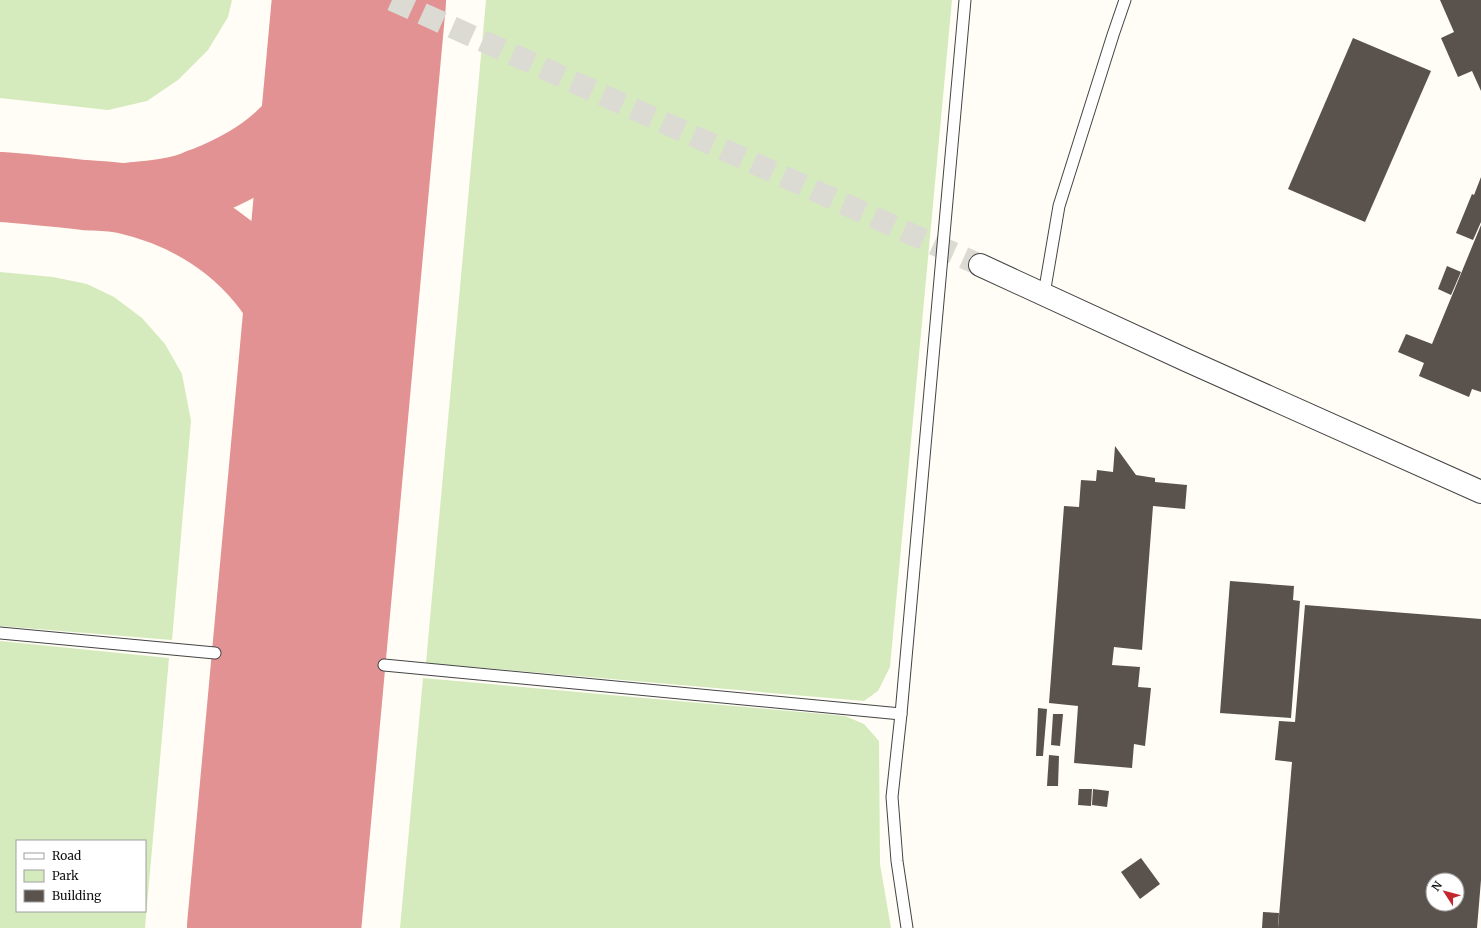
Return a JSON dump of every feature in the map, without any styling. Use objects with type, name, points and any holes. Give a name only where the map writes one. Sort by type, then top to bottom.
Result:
[{"type":"street","points":[[980,265],[1186,360],[1481,492]]},
{"type":"lane","points":[[907,928],[897,861],[892,798],[901,714],[965,0]]},
{"type":"lane","points":[[1044,294],[1059,206],[1125,0]]},
{"type":"lane","points":[[0,633],[215,653]]},
{"type":"lane","points":[[384,666],[901,714]]},
{"type":"green space","points":[[0,0],[232,0],[228,17],[208,50],[178,80],[147,101],[108,110],[0,98]]},
{"type":"green space","points":[[486,0],[952,0],[890,667],[878,691],[864,701],[426,663]]},
{"type":"green space","points":[[0,272],[53,277],[87,284],[114,297],[142,318],[165,344],[182,374],[191,421],[172,640],[0,626]]},
{"type":"green space","points":[[0,641],[169,658],[145,928],[0,928]]},
{"type":"green space","points":[[423,678],[845,716],[864,724],[879,741],[880,864],[891,928],[400,928]]},
{"type":"building","points":[[1440,0],[1481,0],[1481,91],[1472,71],[1458,77],[1441,38],[1454,32]]},
{"type":"building","points":[[1353,38],[1431,71],[1365,222],[1288,189]]},
{"type":"building","points":[[1481,177],[1481,222],[1473,240],[1456,233],[1472,194],[1474,195]]},
{"type":"building","points":[[1481,225],[1481,392],[1472,389],[1469,397],[1419,376],[1424,363],[1398,352],[1406,334],[1432,344]]},
{"type":"building","points":[[1447,266],[1461,272],[1451,295],[1438,289]]},
{"type":"building","points":[[1115,446],[1136,475],[1155,478],[1155,482],[1187,485],[1185,509],[1153,506],[1142,650],[1114,647],[1112,665],[1140,667],[1138,687],[1151,688],[1145,746],[1134,744],[1132,768],[1074,763],[1078,706],[1049,703],[1064,506],[1079,507],[1081,480],[1096,481],[1097,470],[1113,472]]},
{"type":"building","points":[[1230,581],[1294,586],[1293,600],[1300,601],[1291,718],[1220,713]]},
{"type":"building","points":[[1305,605],[1481,619],[1481,880],[1477,928],[1278,928],[1292,762],[1275,760],[1279,721],[1295,722]]},
{"type":"building","points":[[1038,708],[1047,709],[1043,756],[1036,756]]},
{"type":"building","points":[[1053,714],[1063,714],[1060,746],[1051,745]]},
{"type":"building","points":[[1049,755],[1059,756],[1058,786],[1047,786]]},
{"type":"building","points":[[1079,789],[1092,789],[1091,806],[1078,805]]},
{"type":"building","points":[[1093,789],[1109,791],[1107,807],[1092,805]]},
{"type":"building","points":[[1141,858],[1160,884],[1140,899],[1121,872]]},
{"type":"building","points":[[1263,912],[1279,913],[1278,928],[1262,928]]},
{"type":"taxiway","points":[[125,198],[175,192],[205,182],[244,164],[270,146],[298,118],[332,67],[346,36],[355,0]]},
{"type":"taxiway","points":[[0,187],[126,199],[154,207],[181,218],[206,231],[228,247],[249,266],[267,287],[283,310],[302,349],[313,389],[318,445]]},
{"type":"runway","points":[[274,928],[359,0]]},
{"type":"tunnel","points":[[392,0],[980,265]]}]
